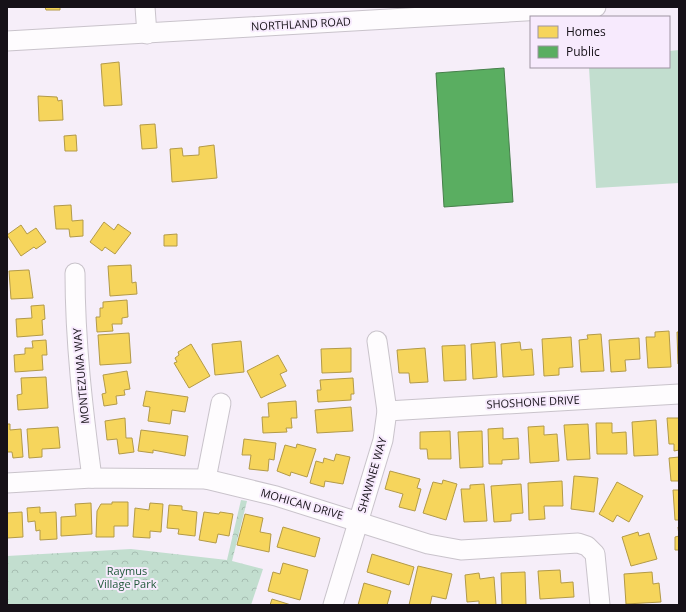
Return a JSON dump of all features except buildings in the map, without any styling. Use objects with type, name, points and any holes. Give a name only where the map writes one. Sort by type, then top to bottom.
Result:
[{"type":"street","points":[[145,7],[147,34]]},
{"type":"street","name":"NORTHLAND ROAD","points":[[7,41],[596,7]]},
{"type":"street","name":"MONTEZUMA WAY","points":[[75,273],[75,311],[80,378],[92,478]]},
{"type":"street","name":"SHAWNEE WAY","points":[[333,605],[383,440],[387,411],[377,341]]},
{"type":"street","name":"SHOSHONE DRIVE","points":[[387,411],[679,394]]},
{"type":"street","points":[[206,479],[221,403]]},
{"type":"street","name":"MOHICAN DRIVE","points":[[7,483],[92,478],[206,479],[276,496],[359,520],[428,544],[460,550],[578,543],[587,546],[592,550],[596,558],[600,605]]},
{"type":"green space","points":[[679,50],[679,183],[596,188],[589,68],[670,68],[670,51]]},
{"type":"green space","name":"Raymus Village Park","points":[[241,500],[247,501],[232,561],[263,569],[251,605],[7,605],[7,556],[131,549],[227,560]]}]
